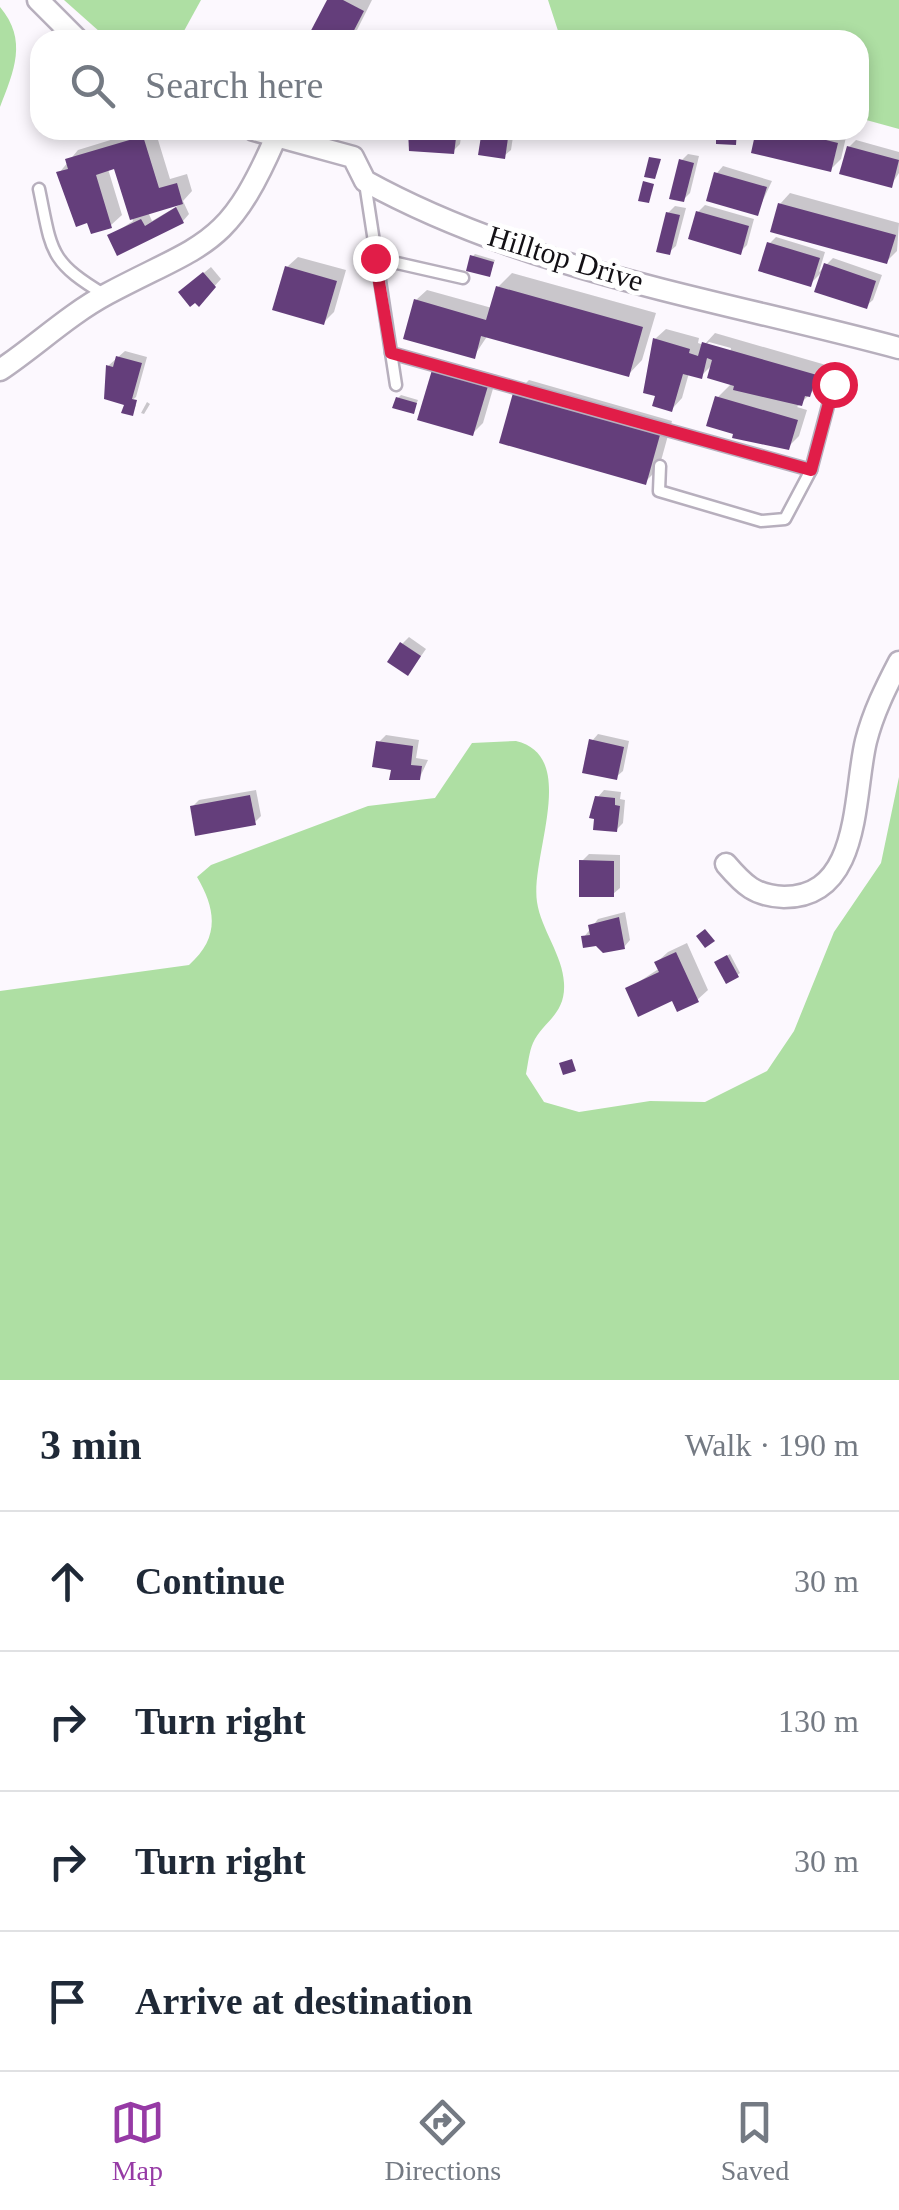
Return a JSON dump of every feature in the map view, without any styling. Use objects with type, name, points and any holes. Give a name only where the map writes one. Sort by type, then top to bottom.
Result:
[{"type":"street","points":[[38,0],[68,30]]},
{"type":"street","points":[[0,370],[104,295],[182,260],[214,238],[252,192],[274,140]]},
{"type":"street","name":"Hilltop Drive","points":[[278,140],[353,157],[365,181],[501,241],[660,288],[899,348]]},
{"type":"street","points":[[726,864],[745,886],[772,896],[809,894],[835,872],[850,836],[866,739],[899,662]]},
{"type":"lane","points":[[365,181],[396,385]]},
{"type":"lane","points":[[40,189],[53,253],[70,274],[104,295]]},
{"type":"lane","points":[[375,258],[464,278]]},
{"type":"lane","points":[[391,353],[811,470]]},
{"type":"lane","points":[[660,466],[659,491],[772,522],[785,519],[811,470],[834,384]]},
{"type":"green space","points":[[64,0],[201,0],[184,30],[98,30]]},
{"type":"green space","points":[[548,0],[899,0],[899,129],[869,121],[869,30],[558,30]]},
{"type":"green space","points":[[0,7],[14,31],[16,56],[0,107]]},
{"type":"green space","points":[[516,741],[535,750],[545,766],[549,786],[537,902],[564,983],[558,1010],[533,1043],[526,1074],[544,1102],[579,1112],[650,1101],[705,1102],[767,1071],[794,1031],[834,932],[881,863],[899,777],[899,1380],[0,1380],[0,991],[189,965],[210,934],[211,912],[197,877],[211,865],[368,806],[435,798],[472,743]]},
{"type":"building","points":[[327,0],[343,0],[364,11],[354,30],[311,30]]},
{"type":"building","points":[[129,140],[144,140],[159,188],[177,183],[183,204],[130,220],[114,169],[96,175],[112,228],[91,234],[87,223],[76,227],[56,172],[68,169],[65,159]]},
{"type":"building","points":[[408,140],[456,140],[454,154],[409,151]]},
{"type":"building","points":[[480,140],[508,140],[505,159],[478,155]]},
{"type":"building","points":[[716,140],[736,140],[736,145],[716,144]]},
{"type":"building","points":[[754,140],[838,143],[831,172],[751,153]]},
{"type":"building","points":[[847,146],[899,160],[892,188],[839,174]]},
{"type":"building","points":[[649,157],[661,159],[655,179],[644,177]]},
{"type":"building","points":[[679,159],[694,163],[684,202],[669,199]]},
{"type":"building","points":[[714,172],[767,187],[758,216],[706,201]]},
{"type":"building","points":[[643,181],[654,184],[649,203],[638,201]]},
{"type":"building","points":[[778,203],[896,235],[887,264],[770,232]]},
{"type":"building","points":[[176,207],[184,223],[117,256],[107,235],[141,219],[145,226]]},
{"type":"building","points":[[696,211],[749,226],[741,255],[688,239]]},
{"type":"building","points":[[666,212],[680,215],[670,255],[656,252]]},
{"type":"building","points":[[767,242],[820,258],[811,287],[758,271]]},
{"type":"building","points":[[470,255],[494,262],[490,277],[466,271]]},
{"type":"building","points":[[824,263],[876,281],[867,309],[814,292]]},
{"type":"building","points":[[285,266],[337,281],[324,325],[272,310]]},
{"type":"building","points":[[203,272],[216,287],[199,307],[195,303],[190,307],[178,292]]},
{"type":"building","points":[[496,286],[643,327],[629,377],[481,336],[475,359],[403,339],[414,299],[486,320]]},
{"type":"building","points":[[653,338],[690,349],[689,353],[698,356],[702,342],[817,375],[810,397],[805,396],[802,406],[733,390],[734,386],[707,378],[712,360],[707,358],[702,379],[683,374],[672,412],[652,406],[655,396],[643,393]]},
{"type":"building","points":[[116,356],[142,363],[132,399],[137,400],[133,416],[121,413],[124,405],[104,399],[106,365],[113,367]]},
{"type":"building","points":[[432,370],[488,386],[473,436],[417,420]]},
{"type":"building","points":[[513,393],[660,435],[646,485],[499,443]]},
{"type":"building","points":[[715,396],[798,420],[789,450],[732,438],[733,434],[706,426]]},
{"type":"building","points":[[396,397],[417,403],[414,414],[392,408]]},
{"type":"building","points":[[400,642],[421,656],[408,676],[387,662]]},
{"type":"building","points":[[589,739],[624,747],[617,780],[582,773]]},
{"type":"building","points":[[376,741],[413,746],[411,765],[422,766],[420,780],[389,780],[391,770],[372,767]]},
{"type":"building","points":[[250,795],[256,825],[195,836],[190,806]]},
{"type":"building","points":[[595,796],[615,798],[615,805],[620,806],[617,832],[593,830],[594,819],[589,818]]},
{"type":"building","points":[[579,860],[614,861],[614,897],[579,897]]},
{"type":"building","points":[[619,917],[625,949],[603,953],[596,946],[583,948],[581,936],[590,935],[588,925]]},
{"type":"building","points":[[705,929],[715,941],[705,948],[696,936]]},
{"type":"building","points":[[676,952],[699,1002],[677,1012],[672,1001],[638,1017],[625,988],[659,972],[654,962]]},
{"type":"building","points":[[727,955],[739,977],[726,984],[714,962]]},
{"type":"building","points":[[572,1059],[576,1071],[563,1075],[559,1063]]},
{"type":"route","points":[[375,258],[391,353],[811,470],[834,384]]}]
